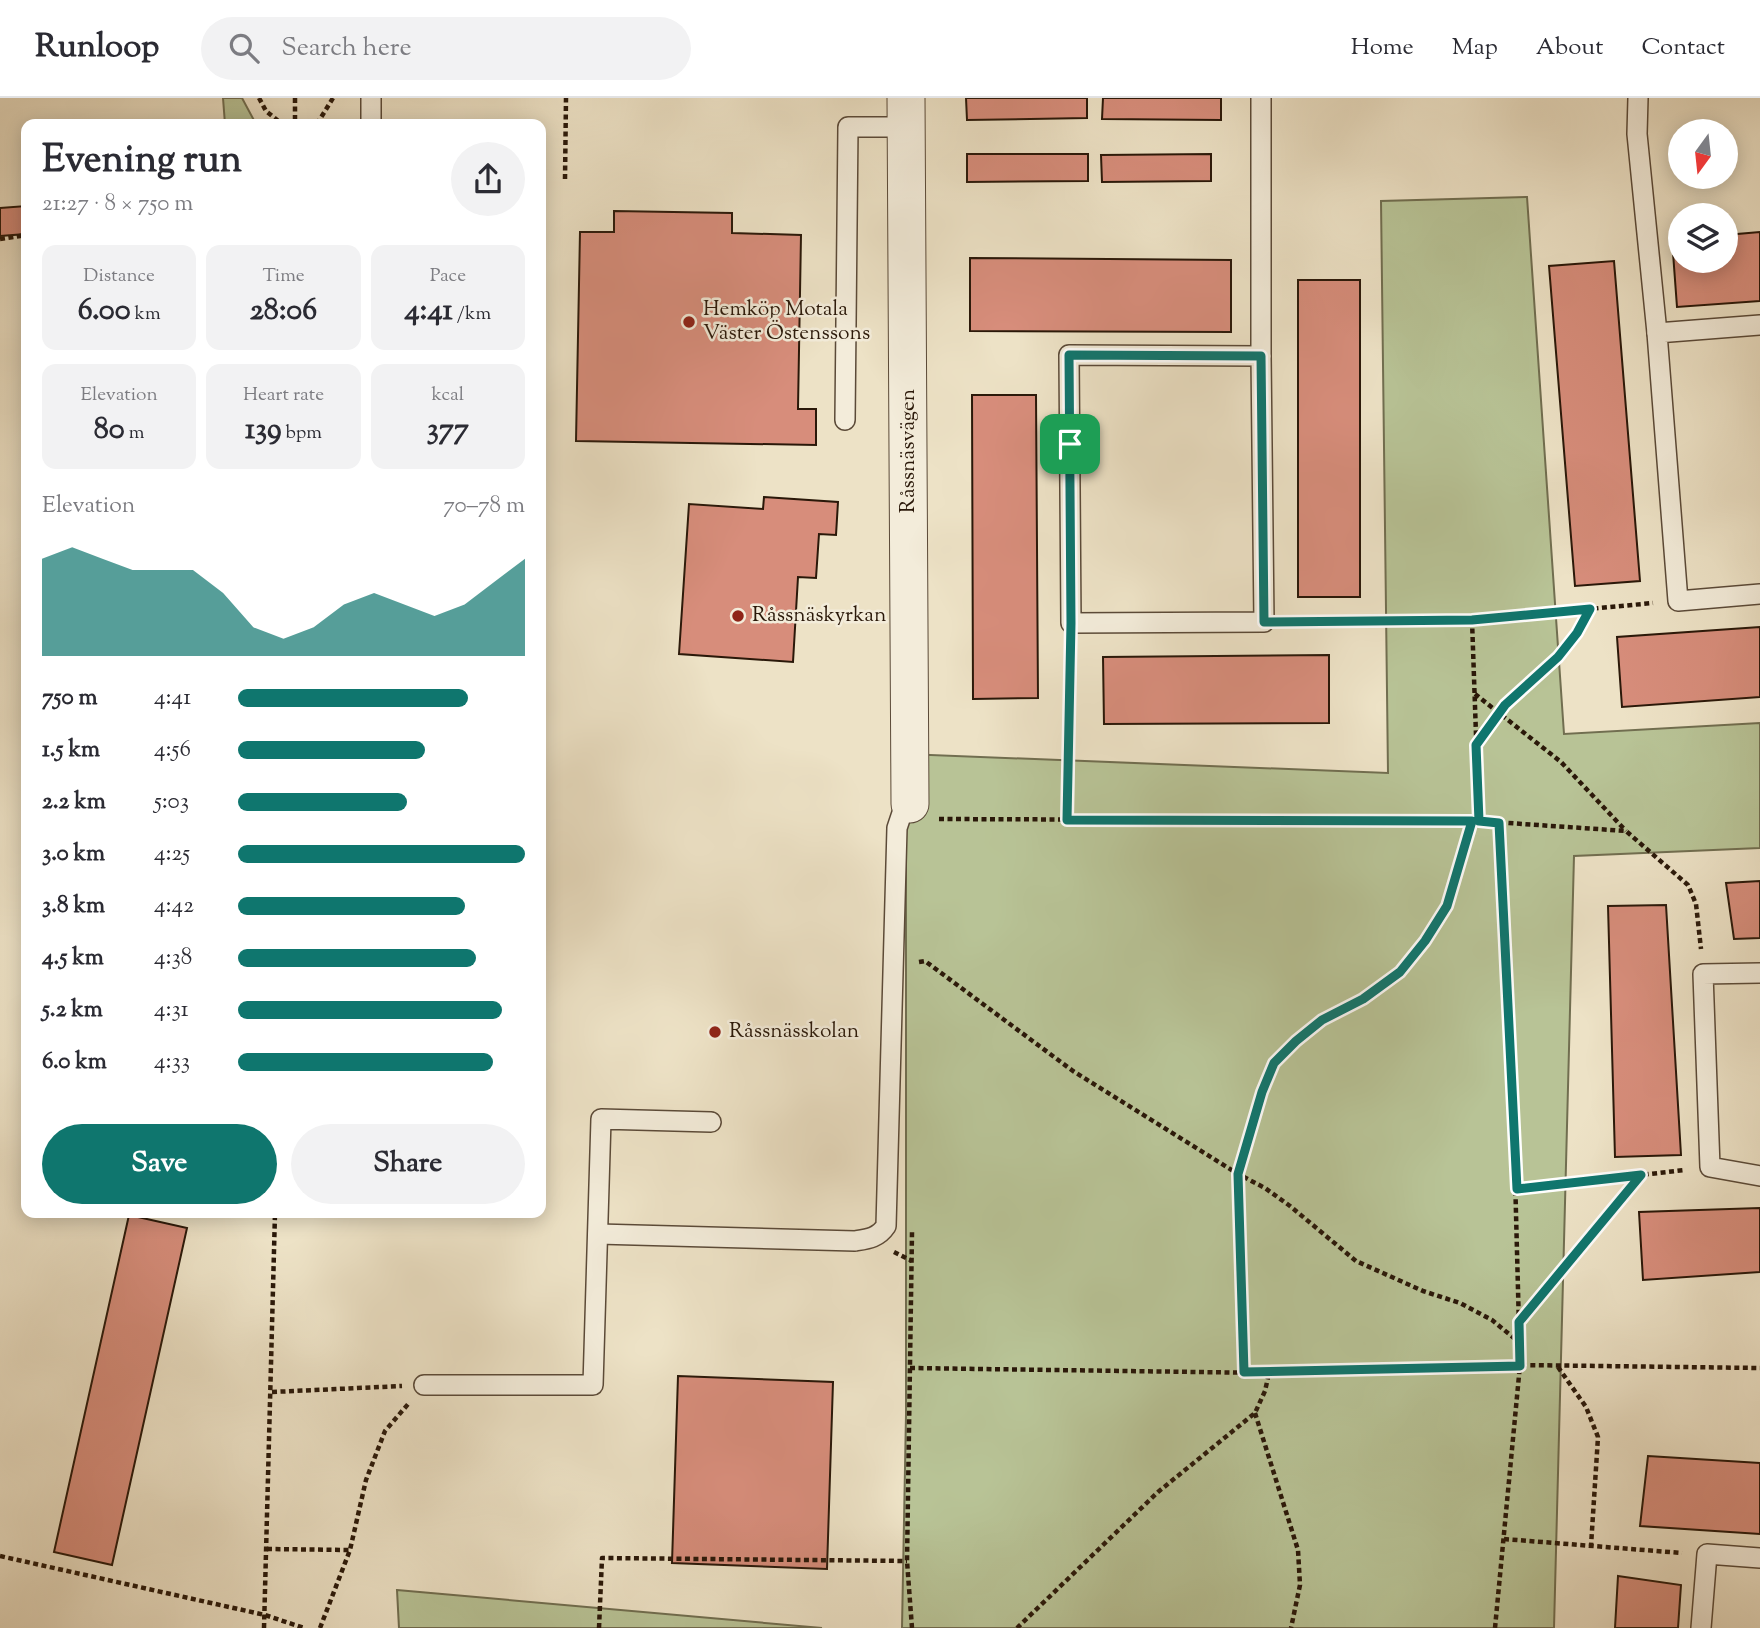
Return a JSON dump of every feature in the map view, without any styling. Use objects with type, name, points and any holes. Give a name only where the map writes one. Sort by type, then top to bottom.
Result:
[{"type":"street","name":"Råssnäsvägen","points":[[906,113],[921,811]]},
{"type":"lane","points":[[371,98],[371,119]]},
{"type":"lane","points":[[1261,98],[1264,622],[1071,623],[1069,355],[1261,356]]},
{"type":"lane","points":[[1639,98],[1637,134],[1657,333],[1678,601],[1760,594]]},
{"type":"lane","points":[[845,420],[848,127],[906,113]]},
{"type":"lane","points":[[1657,333],[1760,325]]},
{"type":"lane","points":[[598,1234],[855,1241],[881,1234],[886,1226],[897,828],[903,810],[921,811]]},
{"type":"lane","points":[[1760,973],[1703,974],[1710,1167],[1760,1176]]},
{"type":"lane","points":[[424,1385],[593,1385],[601,1119],[711,1122]]},
{"type":"lane","points":[[1701,1628],[1707,1554],[1760,1558]]},
{"type":"path","points":[[260,98],[266,111],[276,119]]},
{"type":"path","points":[[295,98],[295,119]]},
{"type":"path","points":[[320,119],[333,98]]},
{"type":"path","points":[[565,179],[566,98]]},
{"type":"path","points":[[0,239],[21,236]]},
{"type":"path","points":[[1264,622],[1472,620],[1678,601]]},
{"type":"path","points":[[1476,745],[1497,714],[1558,657],[1577,633],[1590,609]]},
{"type":"path","points":[[1472,620],[1479,821]]},
{"type":"path","points":[[1067,820],[1071,623]]},
{"type":"path","points":[[1475,694],[1561,762],[1626,831],[1688,885],[1696,904],[1703,974]]},
{"type":"path","points":[[921,811],[1067,820],[1479,821],[1626,831]]},
{"type":"path","points":[[1244,1372],[1238,1174],[1258,1103],[1274,1063],[1322,1020],[1363,999],[1400,972],[1425,941],[1447,906],[1472,821]]},
{"type":"path","points":[[1495,1628],[1520,1366],[1517,1189],[1499,823]]},
{"type":"path","points":[[916,962],[925,961],[1073,1071],[1265,1188],[1356,1261],[1394,1280],[1460,1303],[1492,1320],[1520,1343]]},
{"type":"path","points":[[1517,1189],[1710,1167]]},
{"type":"path","points":[[1519,1322],[1641,1175]]},
{"type":"path","points":[[264,1628],[275,1218]]},
{"type":"path","points":[[910,1368],[1269,1373],[1520,1366],[1760,1368]]},
{"type":"path","points":[[1557,1366],[1586,1407],[1598,1437],[1591,1546]]},
{"type":"path","points":[[1017,1628],[1158,1492],[1255,1413],[1265,1391],[1269,1373]]},
{"type":"path","points":[[272,1392],[424,1385]]},
{"type":"path","points":[[320,1628],[350,1550],[366,1480],[385,1431],[424,1385]]},
{"type":"path","points":[[1255,1413],[1298,1550],[1300,1585],[1291,1628]]},
{"type":"path","points":[[1504,1539],[1707,1554]]},
{"type":"path","points":[[267,1549],[350,1550]]},
{"type":"path","points":[[0,1556],[265,1615],[304,1628]]},
{"type":"path","points":[[599,1628],[602,1558],[907,1561]]},
{"type":"green space","points":[[223,98],[242,98],[253,119],[225,119]]},
{"type":"green space","points":[[1527,197],[1564,734],[1760,723],[1760,848],[1574,856],[1554,1628],[902,1628],[906,1414],[906,754],[1388,773],[1381,201]]},
{"type":"green space","points":[[397,1590],[822,1628],[399,1628]]},
{"type":"building","points":[[966,98],[1087,98],[1087,118],[967,120]]},
{"type":"building","points":[[1103,98],[1221,98],[1221,120],[1102,119]]},
{"type":"building","points":[[967,154],[1088,154],[1088,181],[967,182]]},
{"type":"building","points":[[1211,154],[1211,181],[1102,182],[1101,155]]},
{"type":"building","points":[[21,206],[21,234],[0,236],[0,208]]},
{"type":"building","name":"Hemköp Motala Väster Östenssons","points":[[614,211],[732,213],[732,233],[801,235],[798,409],[816,409],[816,445],[576,441],[580,232],[614,232]]},
{"type":"building","points":[[1760,232],[1760,301],[1677,307],[1674,273],[1738,273],[1738,234]]},
{"type":"building","points":[[970,258],[1231,260],[1231,332],[970,331]]},
{"type":"building","points":[[1614,261],[1640,581],[1575,586],[1549,266]]},
{"type":"building","points":[[1298,280],[1360,280],[1360,597],[1298,597]]},
{"type":"building","points":[[972,395],[1036,395],[1038,698],[973,699]]},
{"type":"building","name":"Råssnäskyrkan","points":[[764,497],[838,502],[836,535],[819,534],[816,578],[798,577],[793,662],[679,654],[689,504],[763,509]]},
{"type":"building","points":[[1760,627],[1760,697],[1622,707],[1617,637]]},
{"type":"building","points":[[1329,655],[1329,723],[1104,724],[1103,657]]},
{"type":"building","points":[[1760,881],[1760,938],[1734,939],[1726,883]]},
{"type":"building","points":[[1666,905],[1681,1155],[1615,1157],[1608,906]]},
{"type":"building","points":[[1760,1208],[1760,1272],[1643,1280],[1639,1212]]},
{"type":"building","points":[[128,1218],[142,1218],[187,1228],[112,1565],[54,1552]]},
{"type":"building","points":[[678,1376],[833,1382],[827,1569],[672,1563]]},
{"type":"building","points":[[1648,1456],[1760,1463],[1760,1534],[1640,1526]]},
{"type":"building","points":[[1618,1576],[1681,1585],[1678,1628],[1615,1628]]},
{"type":"place","name":"Hemköp Motala Väster Östenssons","points":[[689,322]]},
{"type":"place","name":"Råssnäskyrkan","points":[[738,616]]},
{"type":"place","name":"Råssnässkolan","points":[[715,1032]]},
{"type":"route","points":[[1069,355],[1261,356],[1264,622],[1472,620],[1590,609],[1577,633],[1558,657],[1505,705],[1476,745],[1479,821],[1499,823],[1517,1189],[1641,1175],[1519,1322],[1520,1366],[1244,1372],[1238,1174],[1248,1135],[1274,1063],[1322,1020],[1363,999],[1400,972],[1425,941],[1447,906],[1472,821],[1067,820],[1071,623],[1070,444],[1069,355]]}]
